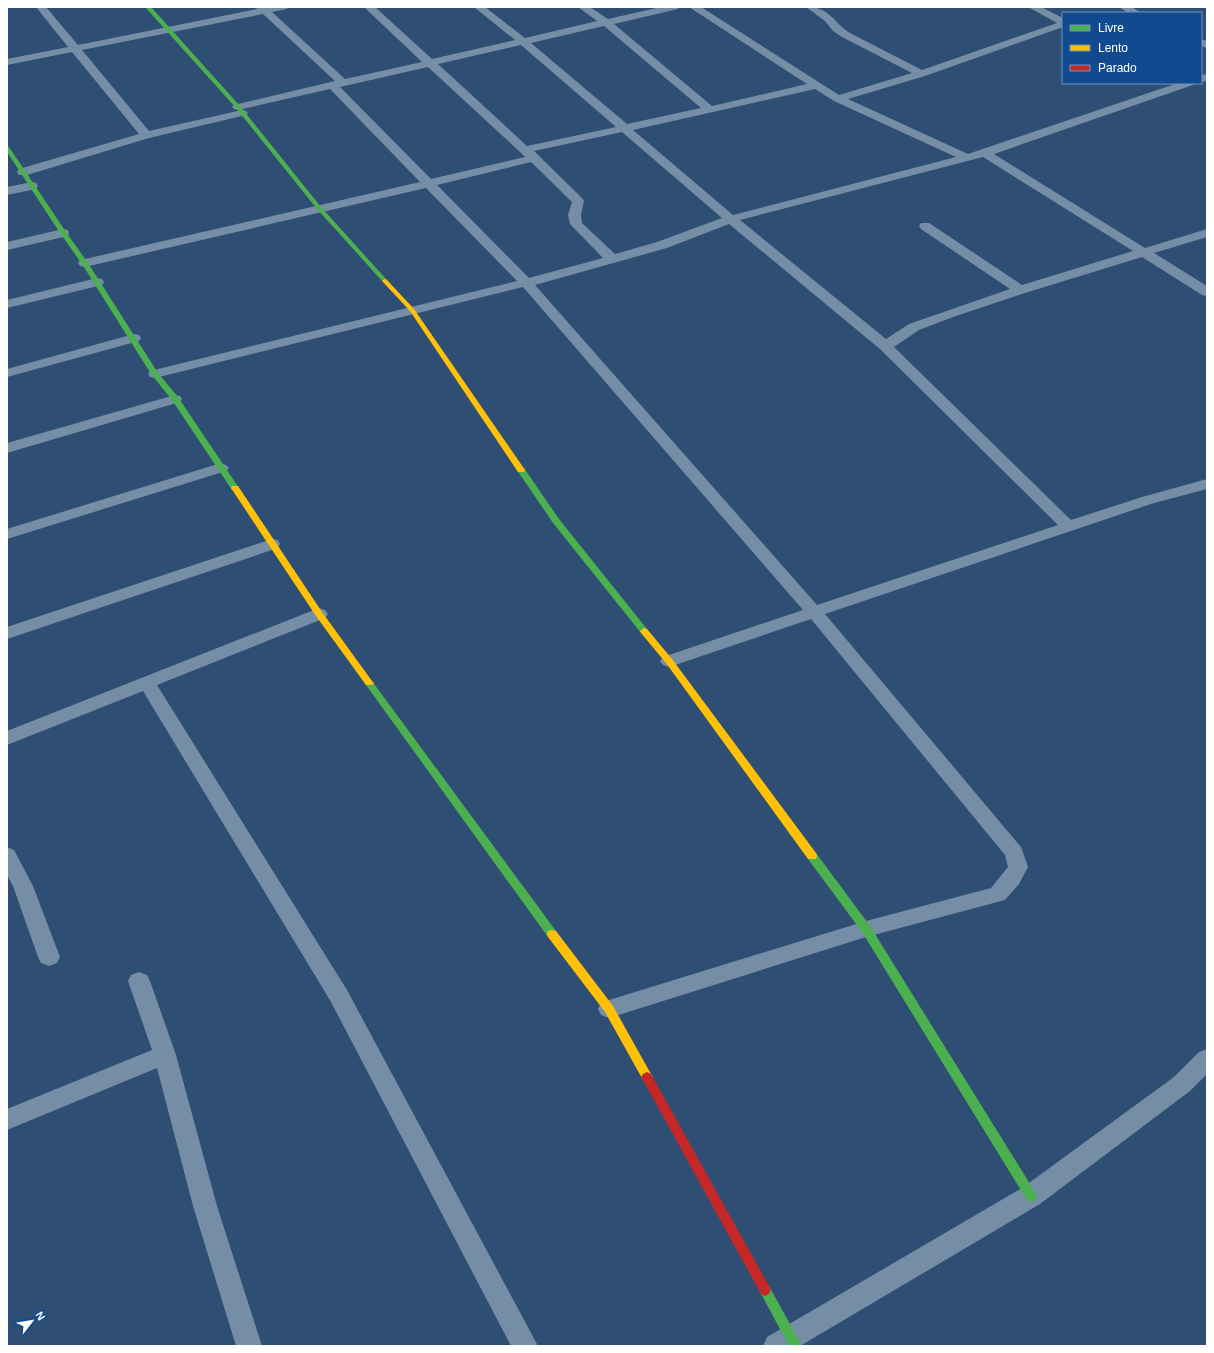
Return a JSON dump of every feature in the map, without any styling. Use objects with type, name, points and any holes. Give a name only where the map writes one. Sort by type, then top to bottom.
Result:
[{"type":"street","points":[[41,7],[146,135]]},
{"type":"street","points":[[148,7],[240,110],[319,208],[412,310],[556,521],[669,661],[866,929],[1031,1196]]},
{"type":"street","points":[[7,62],[170,30],[263,9],[283,7]]},
{"type":"street","points":[[369,7],[428,63],[534,158],[578,201],[574,210],[574,219],[576,224],[612,259]]},
{"type":"street","points":[[479,7],[522,41],[731,220],[885,346],[1069,527]]},
{"type":"street","points":[[583,7],[605,22],[710,110]]},
{"type":"street","points":[[23,172],[146,135],[338,84],[674,7]]},
{"type":"street","points":[[694,7],[838,99],[966,157]]},
{"type":"street","points":[[811,7],[830,19],[837,29],[846,35],[921,74]]},
{"type":"street","points":[[1032,7],[1062,22]]},
{"type":"street","points":[[1124,7],[1134,12]]},
{"type":"street","points":[[263,9],[338,84],[428,184],[526,283],[814,612],[1014,852],[1018,867],[1012,878],[998,894],[866,929],[609,1009]]},
{"type":"street","points":[[838,99],[921,74],[1062,23]]},
{"type":"street","points":[[155,374],[526,283],[612,259],[662,244],[731,220],[985,153],[1186,84]]},
{"type":"street","points":[[524,150],[818,85]]},
{"type":"street","points":[[7,148],[63,233],[85,263],[134,338],[155,374],[175,400],[318,614],[568,956],[609,1009],[788,1343],[1031,1196],[1182,1084],[1207,1059]]},
{"type":"street","points":[[985,153],[1207,292]]},
{"type":"street","points":[[85,263],[534,158]]},
{"type":"street","points":[[7,192],[32,186]]},
{"type":"street","points":[[926,226],[1020,290]]},
{"type":"street","points":[[885,346],[914,328],[948,314],[1207,232]]},
{"type":"street","points":[[7,246],[63,233]]},
{"type":"street","points":[[7,304],[97,282]]},
{"type":"street","points":[[7,374],[134,338]]},
{"type":"street","points":[[7,448],[175,400]]},
{"type":"street","points":[[7,534],[221,468]]},
{"type":"street","points":[[669,661],[1148,500],[1207,484]]},
{"type":"street","points":[[7,633],[272,544]]},
{"type":"street","points":[[7,738],[318,614]]},
{"type":"street","points":[[147,683],[339,996],[525,1346]]},
{"type":"street","points":[[7,855],[24,886],[49,957]]},
{"type":"street","points":[[139,981],[165,1055],[205,1206],[249,1346]]},
{"type":"street","points":[[7,1120],[165,1055]]},
{"type":"traffic: fast","points":[[148,7],[238,107],[319,208],[385,281]]},
{"type":"traffic: fast","points":[[7,148],[63,233],[85,263],[155,374],[175,399],[235,488]]},
{"type":"traffic: fast","points":[[521,470],[556,521],[644,631]]},
{"type":"traffic: fast","points":[[369,683],[552,934]]},
{"type":"traffic: fast","points":[[812,856],[866,929],[1031,1196]]},
{"type":"traffic: fast","points":[[765,1290],[796,1346]]},
{"type":"traffic: slow","points":[[385,281],[412,310],[521,470]]},
{"type":"traffic: slow","points":[[235,488],[319,614],[369,683]]},
{"type":"traffic: slow","points":[[644,631],[669,661],[812,856]]},
{"type":"traffic: slow","points":[[552,934],[609,1009],[647,1077]]},
{"type":"traffic: jam","points":[[647,1077],[765,1290]]}]
